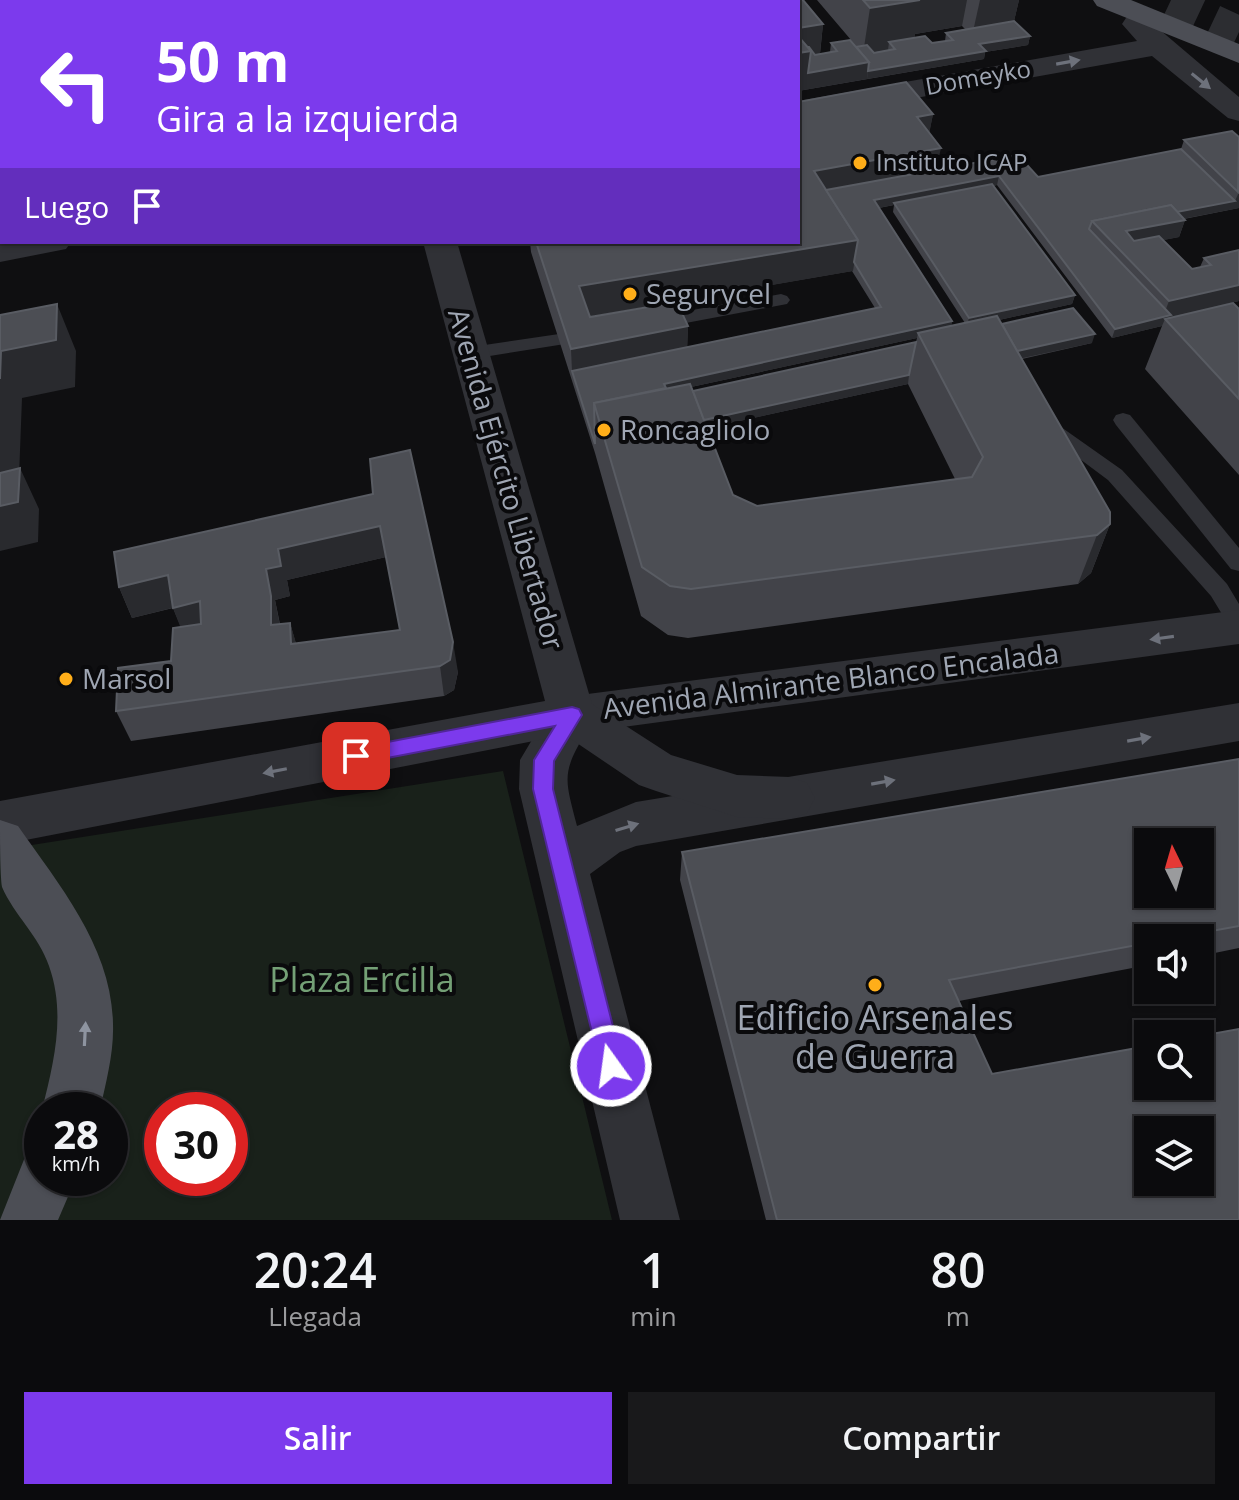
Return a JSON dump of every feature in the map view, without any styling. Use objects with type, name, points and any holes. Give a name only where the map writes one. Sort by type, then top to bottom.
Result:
[{"type":"main road","points":[[1117,4],[1239,54]]},
{"type":"main road","points":[[0,842],[56,922],[73,952],[84,982],[87,1031],[76,1092]]},
{"type":"main road","points":[[28,1220],[38,1196]]},
{"type":"street","points":[[1117,4],[1158,46],[1239,112]]},
{"type":"street","name":"Domeyko","points":[[800,110],[1158,46]]},
{"type":"street","points":[[0,252],[43,244]]},
{"type":"street","name":"Avenida Ejército Libertador","points":[[441,244],[572,715]]},
{"type":"street","name":"Avenida Almirante Blanco Encalada","points":[[0,823],[572,715],[1239,625]]},
{"type":"street","points":[[650,1220],[543,789],[544,760],[572,715],[656,771],[737,796],[790,798]]},
{"type":"street","points":[[561,866],[602,836],[636,824],[1239,722]]},
{"type":"lane","points":[[631,327],[781,300]]},
{"type":"lane","points":[[471,353],[559,340]]},
{"type":"lane","points":[[1025,406],[1115,475],[1219,590],[1239,625]]},
{"type":"lane","points":[[1123,420],[1239,563]]},
{"type":"green space","name":"Plaza Ercilla","points":[[503,771],[612,1220],[0,1220],[0,850]]},
{"type":"building","points":[[800,0],[803,0],[823,24],[800,28]]},
{"type":"building","points":[[863,0],[920,0],[870,8]]},
{"type":"building","points":[[1014,21],[1030,36],[979,44],[986,51],[868,71],[869,62],[856,47],[867,45],[874,53],[895,49],[889,42],[925,36],[932,43],[953,40],[946,33]]},
{"type":"building","points":[[800,38],[811,51],[800,53]]},
{"type":"building","points":[[850,40],[869,62],[808,73],[811,51],[808,47],[815,55],[837,51],[831,43]]},
{"type":"building","points":[[906,82],[933,114],[917,117],[941,148],[814,171],[858,240],[579,286],[590,317],[677,302],[688,326],[571,349],[537,244],[800,244],[800,102]]},
{"type":"building","points":[[1232,131],[1239,137],[1238,192],[1184,140]]},
{"type":"building","points":[[1181,149],[1235,201],[1177,212],[1171,205],[1092,221],[1089,229],[1171,315],[1115,329],[999,176],[874,200],[952,321],[664,384],[666,388],[594,403],[595,444],[572,371],[881,307],[854,262],[858,240],[826,190],[1018,155],[1038,177]]},
{"type":"building","points":[[992,184],[1075,295],[969,318],[894,203]]},
{"type":"building","points":[[1171,205],[1185,220],[1126,231],[1134,241],[1159,236],[1192,269],[1211,265],[1204,258],[1239,250],[1239,285],[1169,301],[1092,221]]},
{"type":"building","points":[[1233,303],[1239,309],[1239,399],[1165,319]]},
{"type":"building","points":[[57,304],[56,340],[1,351],[0,379],[0,315]]},
{"type":"building","points":[[1073,308],[1095,334],[1017,351],[1002,324]]},
{"type":"building","points":[[997,316],[1110,512],[1110,524],[1097,535],[691,589],[670,586],[642,567],[594,403],[690,384],[733,495],[757,506],[972,477],[983,457],[918,333]]},
{"type":"building","points":[[916,342],[909,375],[704,420],[693,391]]},
{"type":"building","points":[[410,450],[453,642],[450,660],[440,666],[116,711],[118,668],[171,661],[173,628],[201,624],[200,601],[173,608],[168,575],[119,587],[114,552],[373,494],[370,459]],"holes":[[[380,526],[400,630],[291,644],[290,623],[271,625],[271,596],[266,569],[281,566],[278,549]]]},
{"type":"building","points":[[20,468],[18,502],[0,506],[0,473]]},
{"type":"building","name":"Edificio Arsenales de Guerra","points":[[1239,759],[1239,926],[1214,931],[1214,924],[1134,924],[1134,946],[949,980],[992,1074],[1134,1049],[1134,1100],[1214,1100],[1214,1033],[1239,1029],[1239,1220],[777,1220],[682,852]]},
{"type":"tunnel","points":[[1171,0],[1239,32]]},
{"type":"place","name":"Instituto ICAP","points":[[860,163]]},
{"type":"place","name":"Segurycel","points":[[630,294]]},
{"type":"place","name":"Roncagliolo","points":[[604,430]]},
{"type":"place","name":"Marsol","points":[[66,679]]},
{"type":"place","name":"Edificio Arsenales de Guerra","points":[[875,985]]},
{"type":"route","points":[[356,756],[572,715],[544,760],[543,789],[611,1066]]}]
